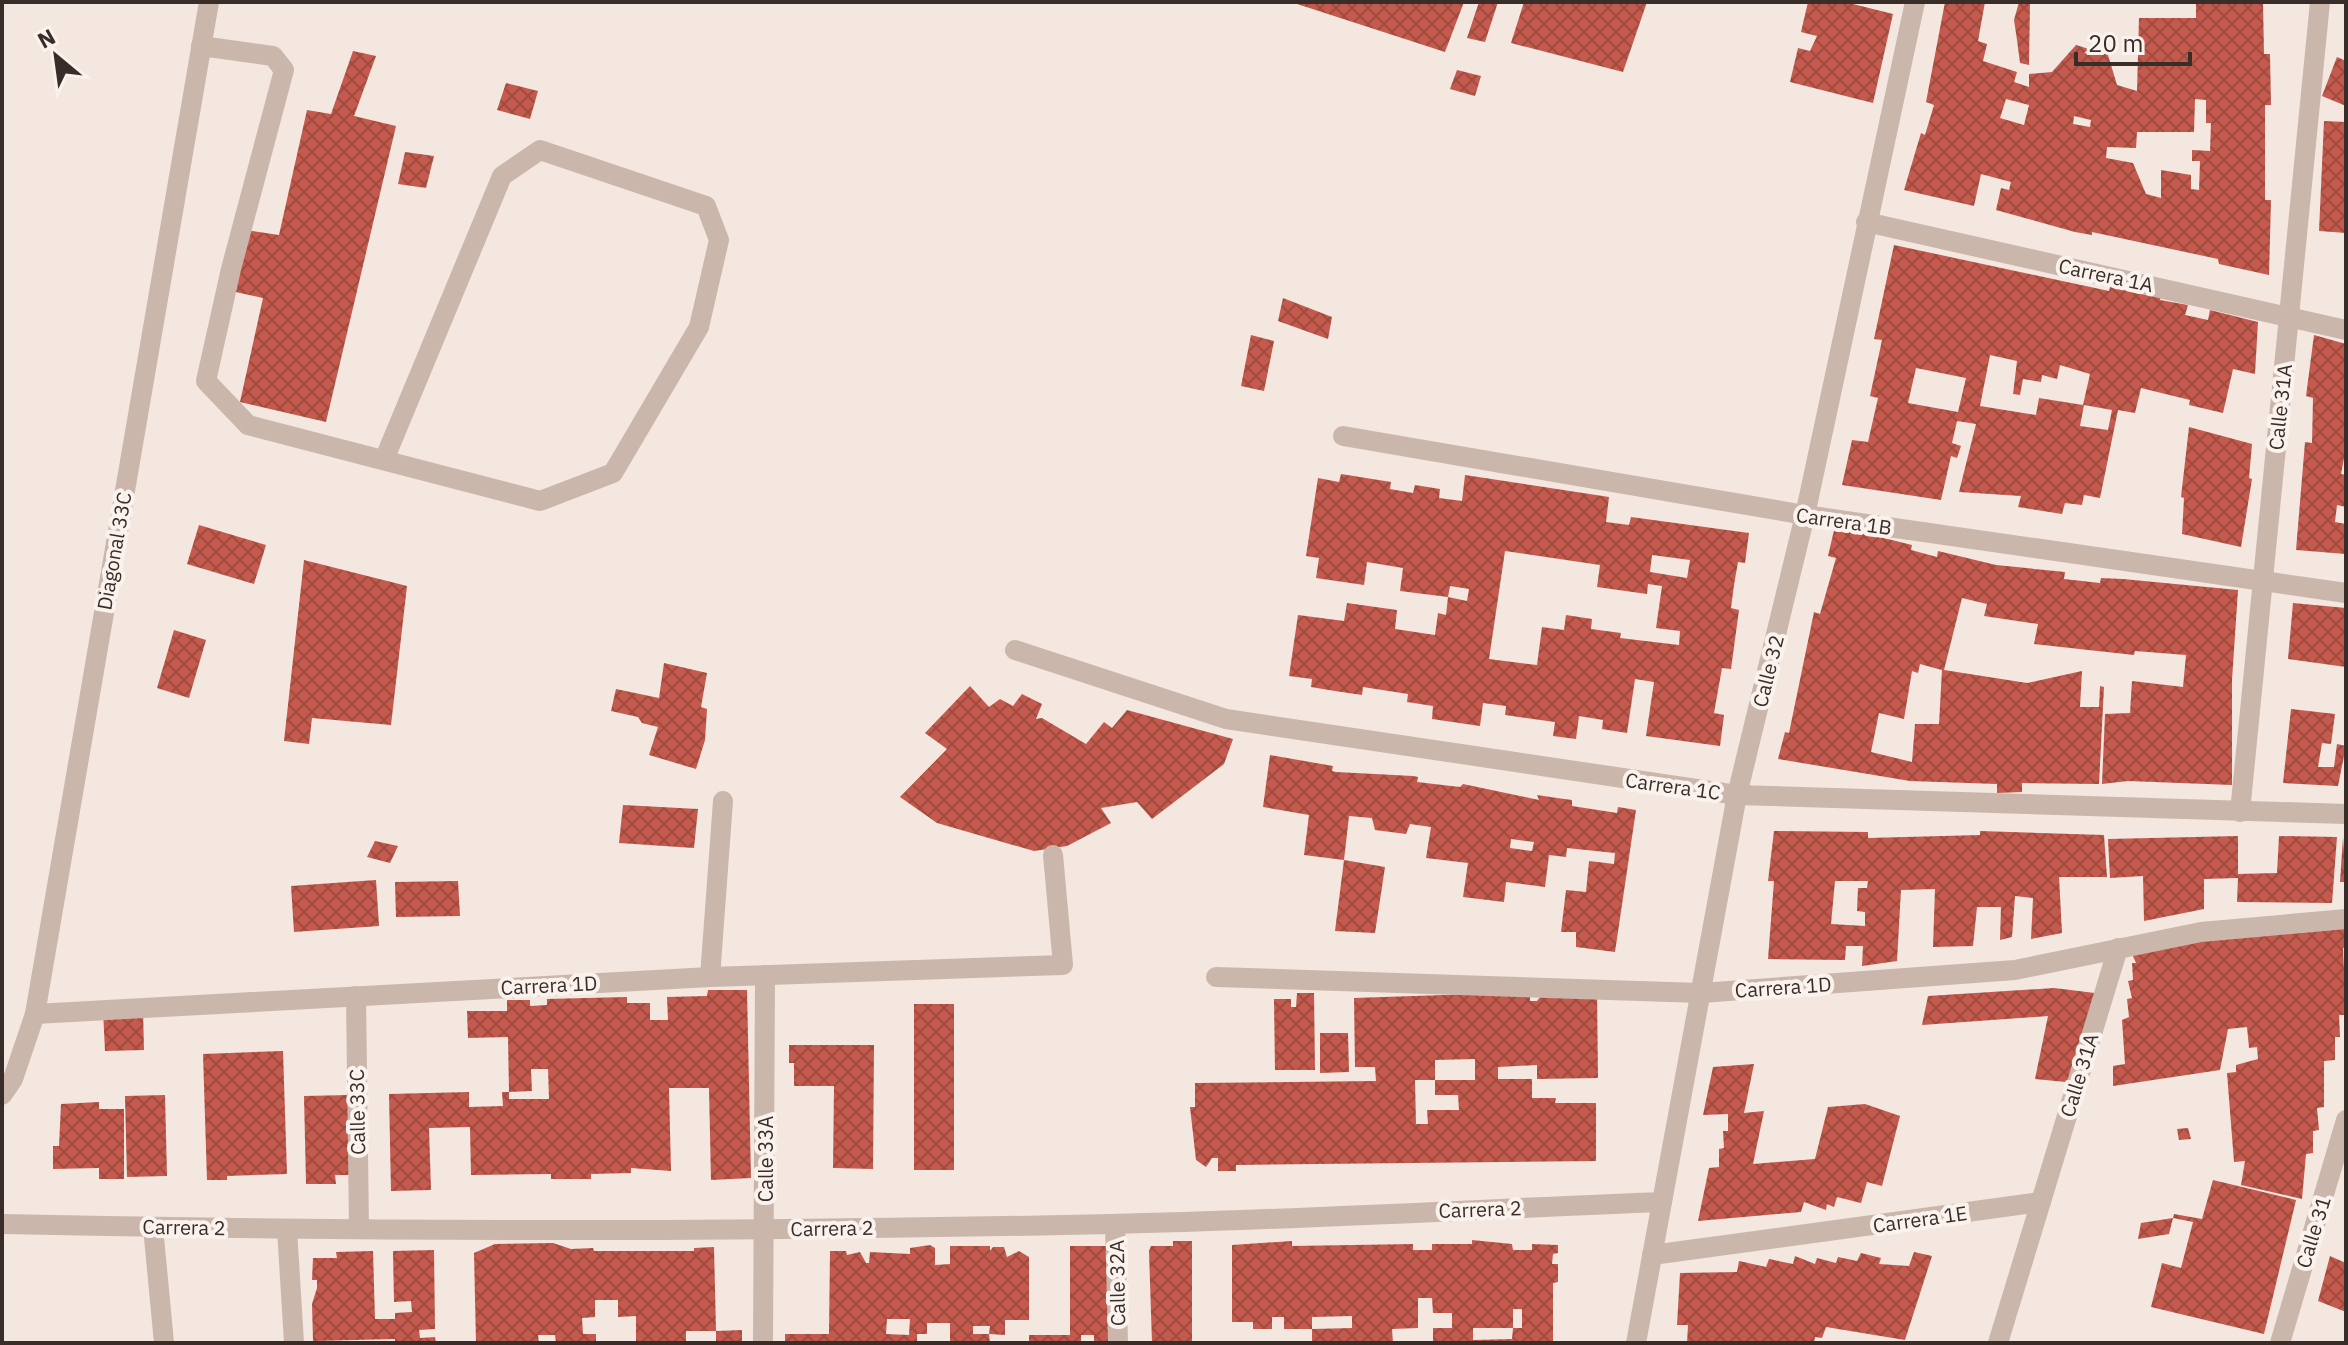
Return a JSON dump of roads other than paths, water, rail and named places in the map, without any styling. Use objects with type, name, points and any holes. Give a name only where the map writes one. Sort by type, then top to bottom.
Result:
[{"type":"street","name":"Diagonal 33C","points":[[2,1095],[13,1079],[35,1014],[209,2]]},
{"type":"street","name":"Calle 32","points":[[1636,1343],[1737,795],[1805,515],[1915,2]]},
{"type":"street","name":"Calle 31A","points":[[2240,812],[2320,2]]},
{"type":"street","points":[[201,46],[273,56],[284,70],[231,269],[206,381],[248,425],[540,501],[613,473],[699,327],[719,240],[706,206],[540,150],[502,176],[384,460]]},
{"type":"street","name":"Carrera 1A","points":[[1866,222],[2346,330]]},
{"type":"street","name":"Carrera 1B","points":[[1343,436],[1805,515],[2346,593]]},
{"type":"street","name":"Carrera 1C","points":[[1015,650],[1226,719],[1737,795],[2346,814]]},
{"type":"street","points":[[710,977],[723,801]]},
{"type":"street","name":"Carrera 1D","points":[[35,1014],[710,977],[1063,965],[1053,855]]},
{"type":"street","name":"Carrera 1D","points":[[1216,977],[1701,993],[2015,970],[2201,932],[2346,919]]},
{"type":"street","name":"Calle 31A","points":[[2041,1202],[2118,948]]},
{"type":"street","name":"Calle 33A","points":[[763,1343],[765,975]]},
{"type":"street","name":"Calle 33C","points":[[356,996],[359,1229]]},
{"type":"street","name":"Calle 31","points":[[2280,1343],[2346,1120]]},
{"type":"street","name":"Carrera 2","points":[[2,1224],[287,1229],[765,1229],[1115,1224],[1662,1202]]},
{"type":"street","points":[[1998,1343],[2041,1202]]},
{"type":"street","name":"Carrera 1E","points":[[1652,1255],[2041,1202]]},
{"type":"street","name":"Calle 32A","points":[[1115,1224],[1118,1343]]},
{"type":"street","points":[[153,1227],[164,1343]]},
{"type":"street","points":[[287,1229],[294,1343]]}]
